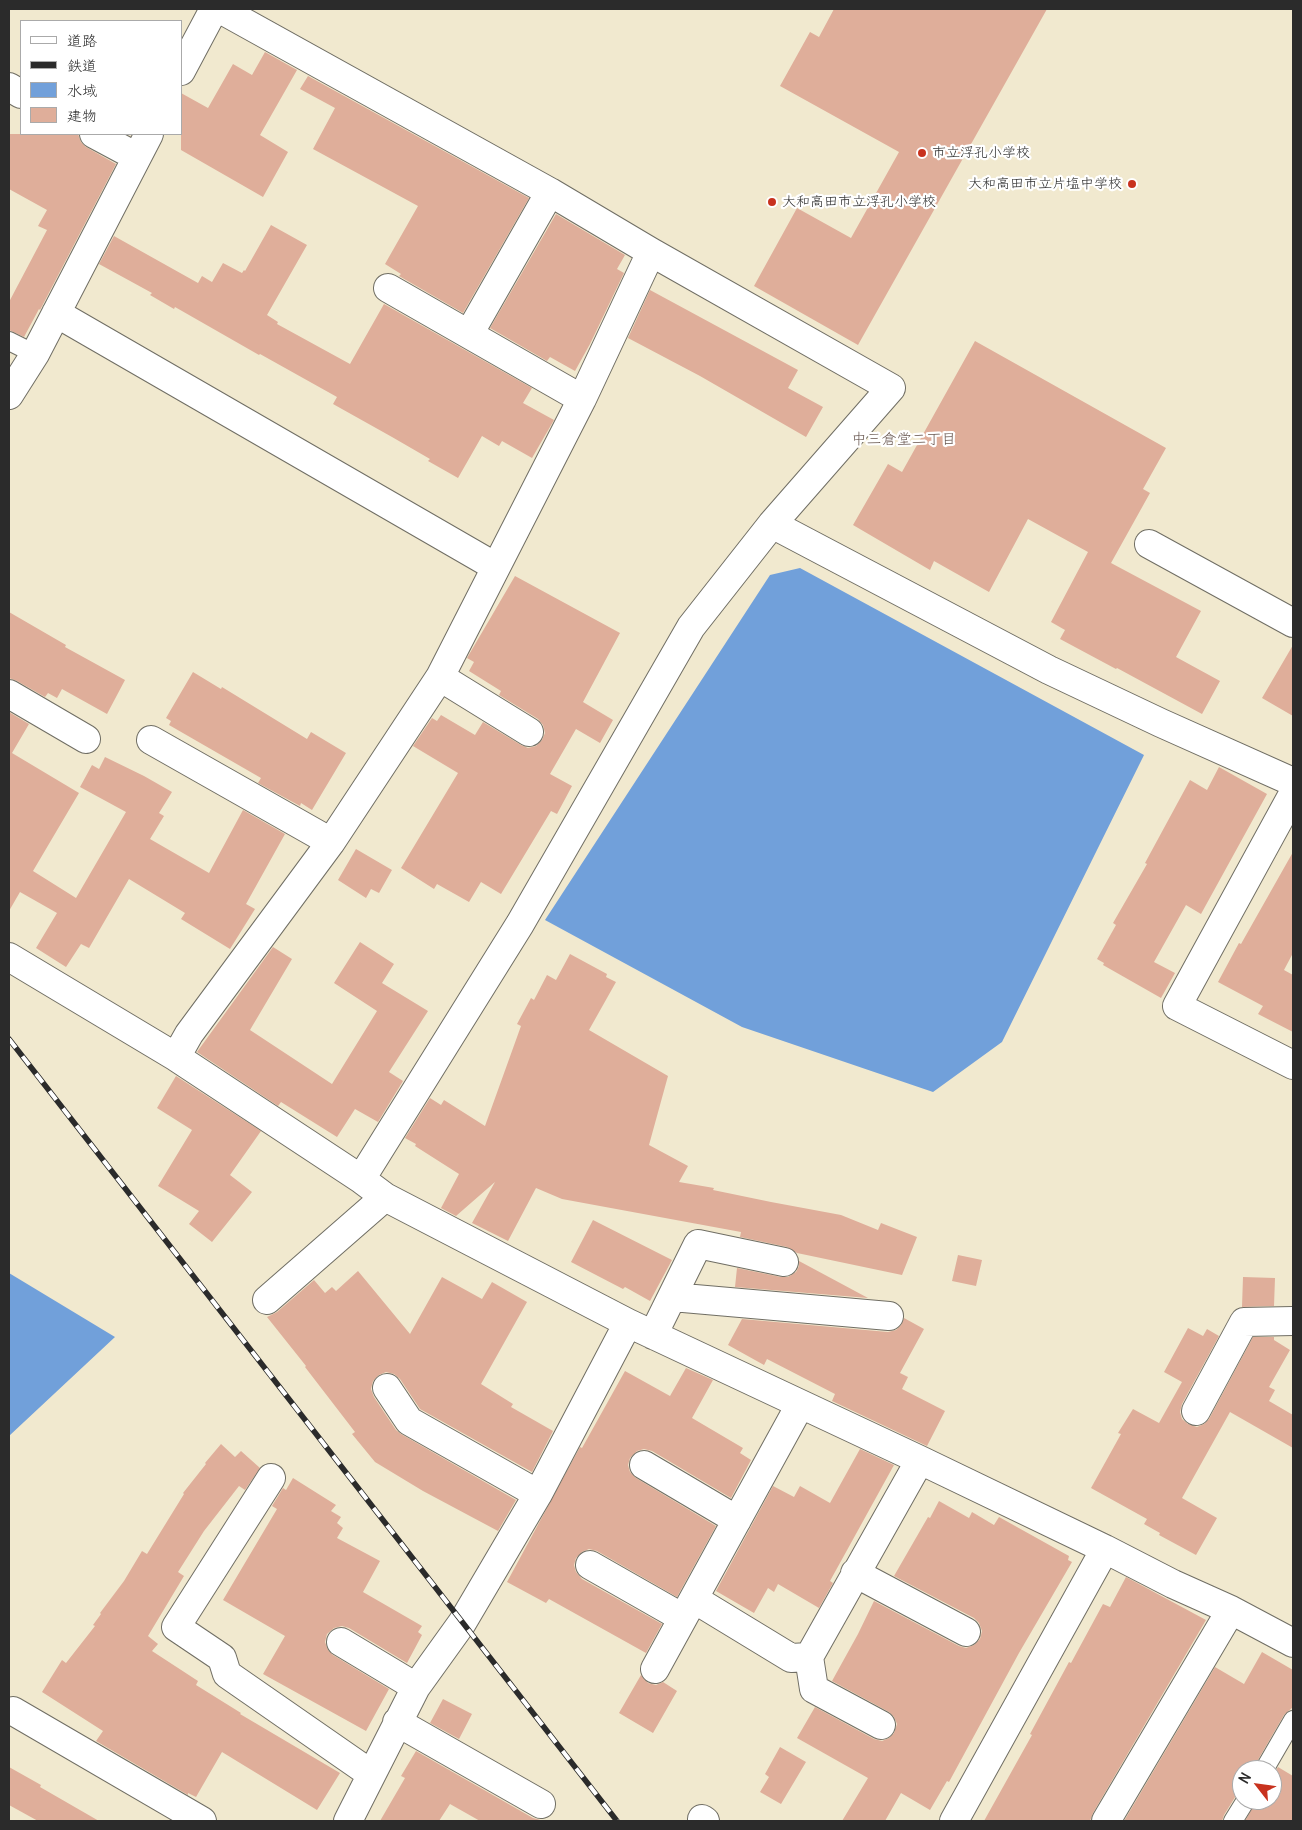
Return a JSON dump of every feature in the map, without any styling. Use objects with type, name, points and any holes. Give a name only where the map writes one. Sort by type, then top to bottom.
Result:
[{"type":"street","points":[[182,70],[214,9]]},
{"type":"street","points":[[220,9],[550,192],[651,252],[891,388],[772,524],[691,627],[520,924],[361,1179]]},
{"type":"street","points":[[9,87],[20,93]]},
{"type":"street","points":[[9,395],[35,354],[143,145],[98,135]]},
{"type":"street","points":[[469,334],[550,192]]},
{"type":"street","points":[[176,1056],[189,1034],[331,842],[440,677],[582,398],[651,252]]},
{"type":"street","points":[[388,288],[582,398]]},
{"type":"street","points":[[56,313],[496,568]]},
{"type":"street","points":[[772,524],[1049,670],[1293,782]]},
{"type":"street","points":[[1149,544],[1293,623]]},
{"type":"street","points":[[440,677],[529,732]]},
{"type":"street","points":[[9,694],[86,739]]},
{"type":"street","points":[[151,740],[331,842]]},
{"type":"street","points":[[1293,794],[1177,1006],[1293,1065]]},
{"type":"street","points":[[9,957],[176,1056],[385,1197],[628,1323],[1105,1549],[1173,1584],[1231,1610],[1293,1643]]},
{"type":"street","points":[[267,1300],[385,1197]]},
{"type":"street","points":[[653,1335],[698,1244],[784,1262]]},
{"type":"street","points":[[672,1297],[889,1316]]},
{"type":"street","points":[[1196,1411],[1244,1322],[1293,1321]]},
{"type":"street","points":[[348,1821],[416,1687],[462,1623],[538,1494],[628,1323]]},
{"type":"street","points":[[387,1388],[409,1421],[538,1494]]},
{"type":"street","points":[[655,1669],[800,1405]]},
{"type":"street","points":[[881,1725],[814,1688],[808,1656],[920,1460]]},
{"type":"street","points":[[644,1465],[737,1520]]},
{"type":"street","points":[[271,1478],[176,1627],[222,1658],[227,1674],[371,1774]]},
{"type":"street","points":[[954,1821],[1105,1549]]},
{"type":"street","points":[[590,1565],[688,1608],[792,1658],[808,1656]]},
{"type":"street","points":[[855,1574],[966,1632]]},
{"type":"street","points":[[1106,1821],[1231,1610]]},
{"type":"street","points":[[341,1642],[416,1687]]},
{"type":"street","points":[[13,1711],[202,1821]]},
{"type":"street","points":[[397,1722],[541,1804]]},
{"type":"lane","points":[[9,341],[35,354]]},
{"type":"lane","points":[[1270,1760],[1293,1720]]},
{"type":"lane","points":[[1233,1821],[1240,1810]]},
{"type":"water","points":[[800,568],[1144,755],[1002,1042],[933,1092],[742,1027],[545,920],[770,575]]},
{"type":"water","points":[[9,1273],[115,1337],[9,1436]]},
{"type":"building","points":[[834,9],[1047,9],[858,345],[754,286],[797,208],[851,238],[899,152],[780,86],[810,32],[819,37]]},
{"type":"building","points":[[265,52],[297,70],[260,135],[288,152],[263,197],[181,150],[182,94],[208,108],[233,64],[252,75]]},
{"type":"building","points":[[308,76],[529,198],[463,313],[399,276],[401,274],[385,264],[418,206],[313,149],[335,108],[300,89]]},
{"type":"building","points":[[9,134],[78,135],[81,142],[86,147],[116,164],[24,337],[9,330],[9,302],[47,230],[38,226],[47,210],[9,189]]},
{"type":"building","points":[[556,214],[625,255],[617,269],[624,273],[575,371],[550,357],[547,361],[490,328]]},
{"type":"building","points":[[271,225],[307,245],[267,315],[278,322],[277,324],[350,364],[384,304],[532,388],[523,403],[554,420],[532,458],[502,441],[499,446],[482,436],[458,478],[428,461],[430,459],[333,404],[337,397],[175,307],[174,309],[150,295],[152,293],[99,264],[114,236],[198,283],[202,276],[212,282],[223,263],[242,273],[245,271]]},
{"type":"building","points":[[650,290],[798,370],[788,388],[823,407],[806,437],[700,376],[628,338]]},
{"type":"building","points":[[975,341],[1166,448],[1143,489],[1150,493],[1111,563],[1201,611],[1176,657],[1220,681],[1202,714],[1060,639],[1065,630],[1051,622],[1088,552],[1028,519],[989,592],[934,561],[930,570],[853,525],[888,464],[902,472]]},
{"type":"building","points":[[515,576],[620,633],[583,702],[613,720],[600,743],[576,729],[550,774],[572,786],[557,814],[551,811],[501,894],[481,882],[469,902],[437,884],[434,889],[401,868],[458,773],[413,746],[432,718],[437,721],[441,715],[475,735],[483,722],[528,748],[536,746],[542,740],[545,733],[543,725],[538,719],[499,695],[501,691],[469,671],[474,662],[467,658]]},
{"type":"building","points":[[9,612],[66,645],[65,647],[125,680],[107,714],[62,689],[57,698],[48,693],[45,697],[9,678]]},
{"type":"building","points":[[1293,645],[1293,716],[1262,698]]},
{"type":"building","points":[[193,672],[221,689],[222,687],[307,739],[311,732],[346,753],[312,810],[301,803],[300,806],[258,783],[261,778],[169,725],[171,721],[166,718]]},
{"type":"building","points":[[9,712],[29,724],[12,753],[79,793],[33,871],[76,898],[126,812],[80,787],[92,765],[99,769],[105,757],[172,792],[159,813],[164,816],[150,839],[209,873],[243,810],[285,834],[246,904],[255,909],[230,949],[181,919],[185,913],[129,879],[89,948],[81,944],[66,967],[36,948],[57,913],[20,892],[9,911]]},
{"type":"building","points":[[1219,767],[1267,794],[1201,914],[1186,905],[1154,962],[1175,973],[1161,998],[1103,965],[1104,963],[1097,959],[1116,925],[1113,923],[1147,864],[1145,863],[1190,780],[1207,790]]},
{"type":"building","points":[[356,849],[392,870],[379,893],[371,889],[366,898],[338,880]]},
{"type":"building","points":[[1293,852],[1293,953],[1284,970],[1293,975],[1293,1032],[1258,1014],[1263,1006],[1218,982]]},
{"type":"building","points":[[360,942],[394,964],[382,983],[428,1011],[389,1072],[403,1081],[378,1122],[355,1109],[337,1137],[281,1102],[278,1106],[197,1052],[273,947],[292,959],[250,1030],[332,1084],[377,1011],[334,983]]},
{"type":"building","points":[[570,954],[607,974],[606,977],[616,982],[589,1030],[668,1076],[649,1145],[688,1166],[679,1182],[841,1215],[878,1230],[881,1223],[917,1237],[902,1275],[797,1253],[787,1247],[740,1237],[741,1232],[562,1199],[536,1188],[508,1241],[472,1223],[495,1182],[456,1216],[441,1208],[459,1174],[405,1138],[430,1098],[441,1105],[444,1100],[485,1126],[521,1026],[517,1024],[531,998],[534,1000],[547,975],[556,980]]},
{"type":"building","points":[[176,1076],[261,1131],[230,1175],[252,1192],[212,1242],[189,1224],[199,1211],[158,1186],[192,1130],[157,1108]]},
{"type":"building","points":[[593,1220],[672,1260],[650,1301],[571,1262]]},
{"type":"building","points":[[958,1255],[982,1260],[976,1286],[952,1281]]},
{"type":"building","points":[[799,1261],[868,1298],[735,1287],[737,1268],[788,1277],[796,1272]]},
{"type":"building","points":[[358,1271],[410,1334],[442,1277],[482,1299],[492,1282],[527,1302],[481,1384],[513,1404],[511,1407],[553,1431],[532,1472],[420,1409],[400,1379],[394,1374],[386,1372],[379,1375],[373,1381],[371,1389],[374,1397],[396,1430],[401,1434],[516,1500],[498,1531],[423,1491],[375,1462],[352,1434],[355,1432],[306,1366],[267,1317],[277,1312],[314,1280],[325,1293],[332,1287],[336,1291]]},
{"type":"building","points":[[1243,1277],[1275,1278],[1274,1306],[1242,1307]]},
{"type":"building","points":[[904,1318],[924,1329],[900,1373],[908,1377],[902,1389],[945,1411],[927,1446],[832,1401],[835,1394],[767,1359],[764,1365],[728,1345],[742,1319],[888,1332],[896,1330]]},
{"type":"building","points":[[1188,1328],[1203,1336],[1207,1329],[1219,1336],[1182,1404],[1180,1412],[1182,1419],[1188,1424],[1197,1427],[1209,1419],[1253,1337],[1274,1337],[1274,1340],[1290,1350],[1269,1387],[1275,1390],[1269,1401],[1293,1415],[1293,1448],[1230,1412],[1182,1498],[1217,1518],[1196,1555],[1159,1535],[1160,1533],[1144,1524],[1147,1519],[1091,1488],[1121,1434],[1118,1433],[1133,1409],[1159,1423],[1182,1382],[1164,1372]]},
{"type":"building","points":[[686,1368],[713,1380],[692,1418],[743,1448],[740,1453],[751,1460],[731,1498],[652,1451],[644,1449],[637,1451],[630,1458],[628,1465],[630,1472],[636,1478],[716,1526],[677,1597],[597,1551],[589,1549],[582,1552],[576,1558],[574,1565],[576,1572],[582,1579],[662,1624],[646,1653],[549,1599],[546,1603],[507,1582],[580,1447],[582,1448],[625,1371],[670,1396]]},
{"type":"building","points":[[221,1444],[235,1457],[241,1451],[260,1468],[245,1490],[239,1486],[204,1531],[178,1572],[184,1576],[148,1636],[158,1644],[152,1651],[198,1681],[196,1685],[240,1714],[340,1773],[317,1810],[222,1752],[196,1797],[188,1793],[188,1795],[96,1741],[103,1731],[42,1692],[62,1660],[66,1663],[95,1626],[93,1625],[100,1613],[124,1581],[142,1551],[147,1554],[183,1493]]},
{"type":"building","points":[[860,1449],[894,1465],[830,1581],[833,1583],[819,1608],[778,1584],[774,1592],[768,1588],[754,1613],[716,1591],[773,1486],[794,1497],[800,1486],[830,1503]]},
{"type":"building","points":[[293,1478],[336,1505],[331,1511],[341,1517],[337,1523],[343,1528],[337,1538],[380,1561],[363,1592],[422,1626],[418,1632],[422,1635],[407,1663],[349,1628],[342,1626],[334,1628],[327,1634],[325,1642],[328,1650],[333,1655],[389,1689],[366,1731],[263,1674],[285,1636],[223,1600],[277,1509],[272,1506],[283,1488],[286,1490]]},
{"type":"building","points":[[939,1501],[969,1518],[972,1512],[994,1525],[999,1517],[1069,1556],[1068,1560],[1072,1562],[1019,1653],[949,1782],[947,1781],[930,1810],[901,1793],[885,1821],[842,1821],[868,1778],[797,1738],[815,1707],[874,1739],[882,1741],[894,1733],[897,1724],[889,1712],[832,1681],[874,1601],[959,1646],[966,1648],[974,1645],[980,1639],[982,1631],[979,1623],[974,1618],[894,1576]]},
{"type":"building","points":[[1126,1577],[1206,1620],[1090,1821],[984,1821],[1032,1735],[1030,1734],[1069,1662],[1071,1663],[1103,1604],[1110,1607]]},
{"type":"building","points":[[1262,1652],[1293,1670],[1293,1707],[1284,1715],[1258,1760],[1232,1760],[1232,1802],[1222,1821],[1124,1821],[1215,1667],[1244,1684]]},
{"type":"building","points":[[641,1675],[648,1683],[656,1685],[663,1682],[677,1691],[653,1733],[619,1713]]},
{"type":"building","points":[[443,1699],[472,1714],[459,1739],[430,1723]]},
{"type":"building","points":[[780,1747],[806,1762],[781,1804],[760,1792],[769,1777],[765,1774]]},
{"type":"building","points":[[416,1751],[533,1818],[544,1821],[480,1821],[450,1804],[439,1821],[380,1821],[405,1778],[401,1776]]},
{"type":"building","points":[[9,1767],[99,1821],[38,1821],[9,1805]]},
{"type":"building","points":[[1282,1769],[1293,1776],[1293,1821],[1245,1821],[1251,1810],[1282,1810]]},
{"type":"railway","points":[[9,1039],[617,1821]]},
{"type":"place","name":"市立浮孔小学校","points":[[922,153]]},
{"type":"place","name":"大和高田市立片塩中学校","points":[[1132,184]]},
{"type":"place","name":"大和高田市立浮孔小学校","points":[[772,202]]},
{"type":"district","name":"中三倉堂二丁目","points":[[904,440]]}]
